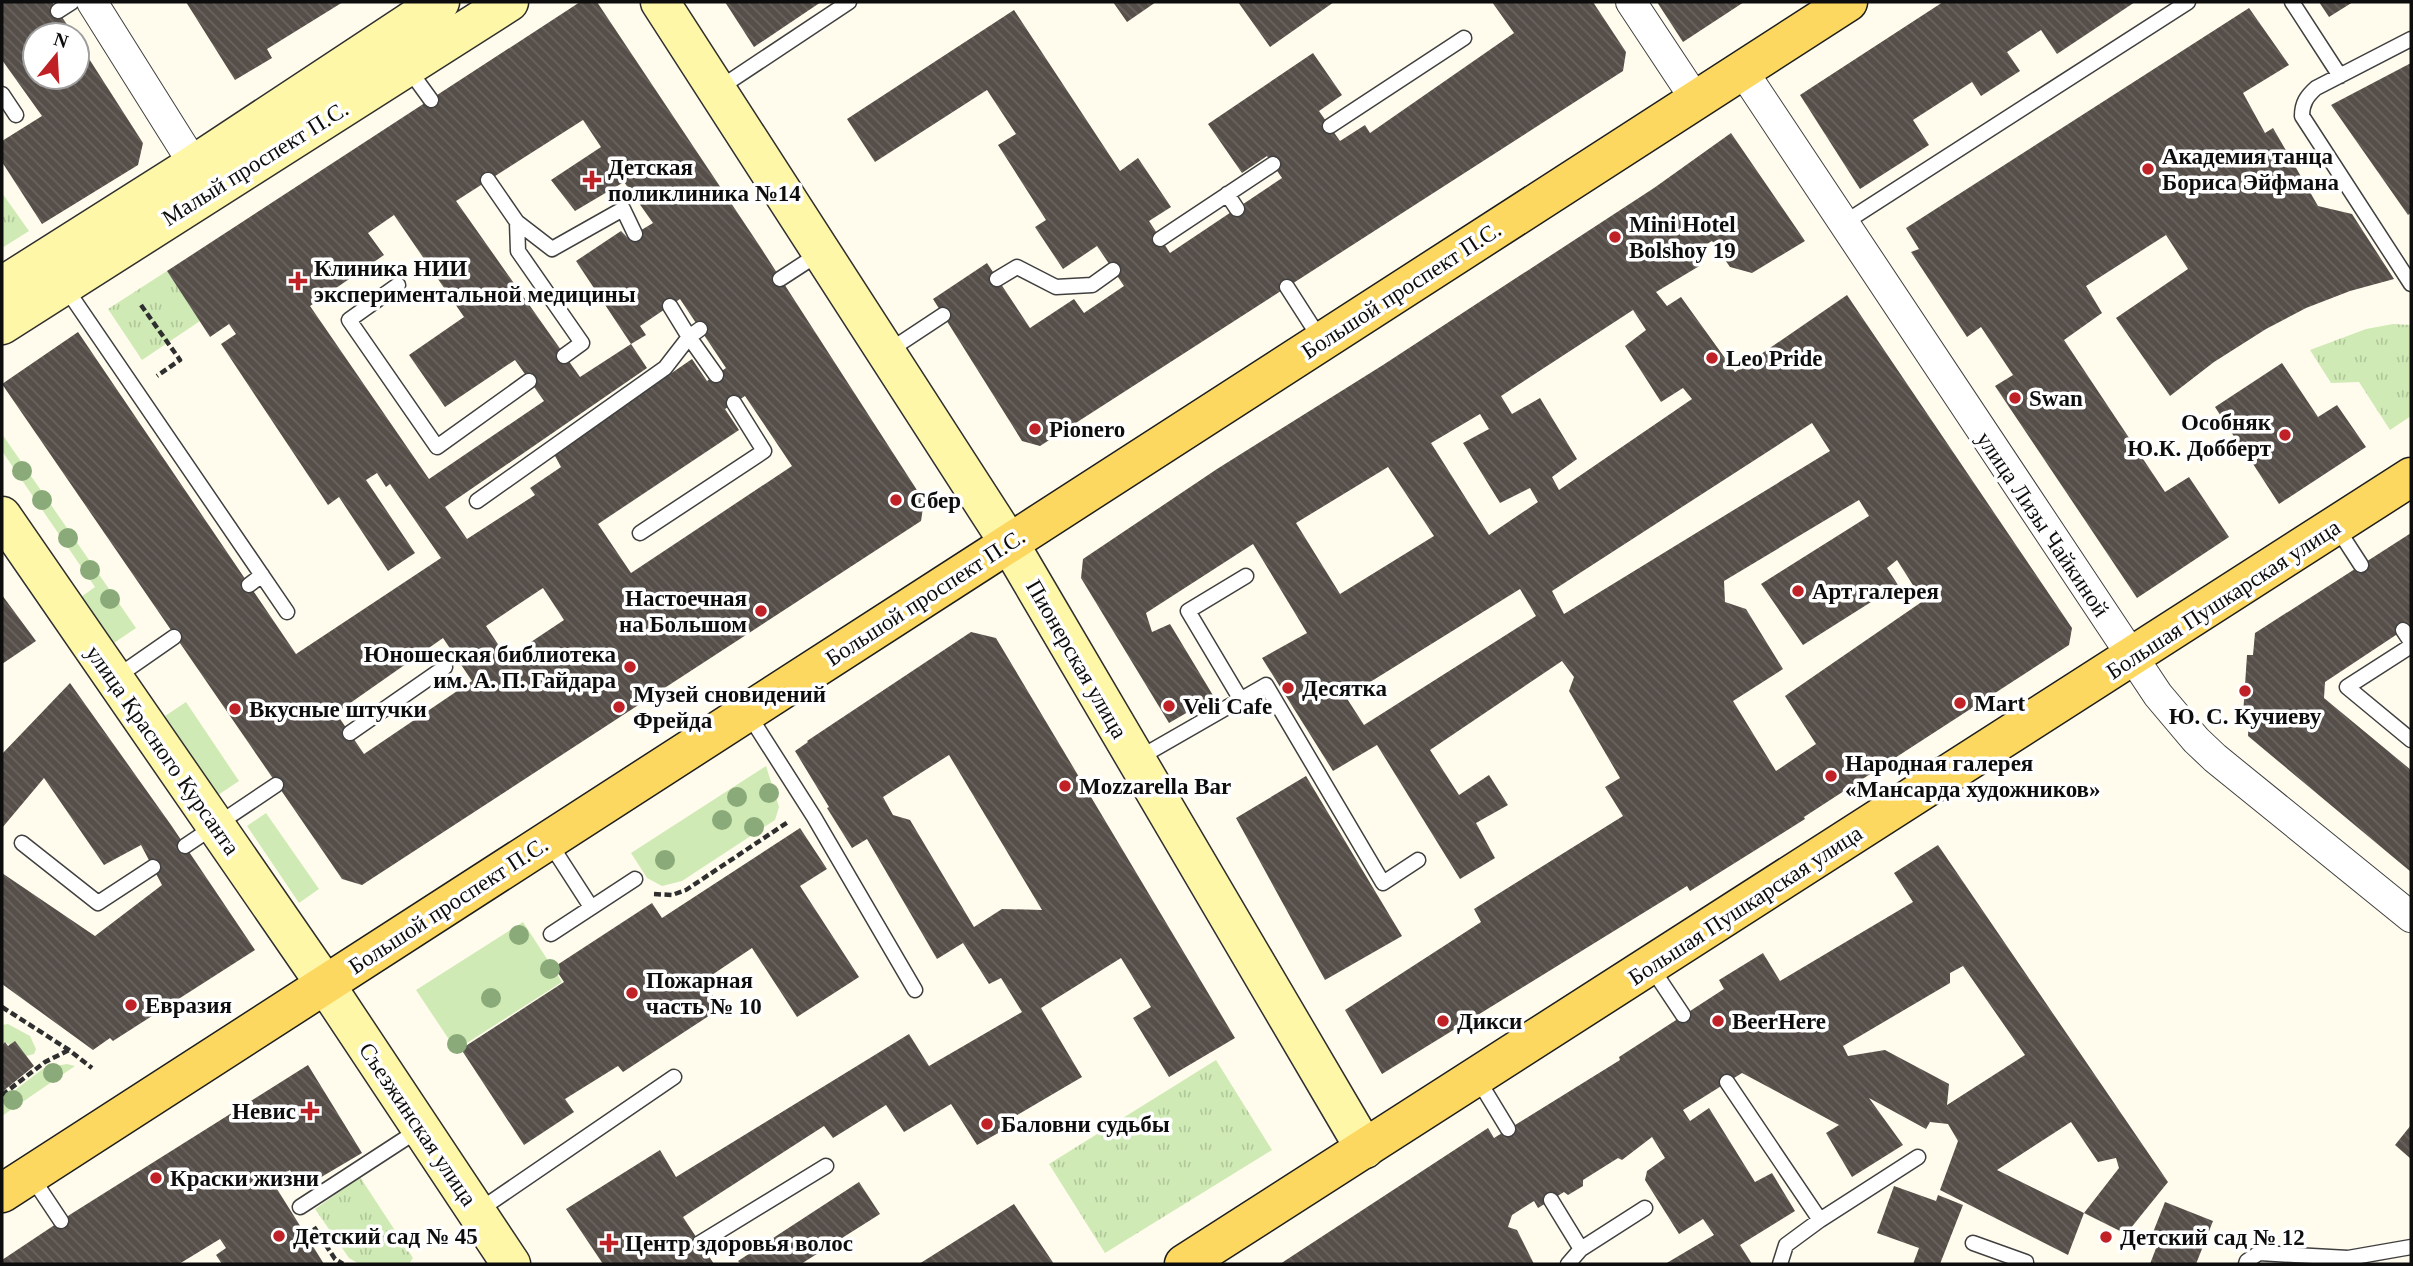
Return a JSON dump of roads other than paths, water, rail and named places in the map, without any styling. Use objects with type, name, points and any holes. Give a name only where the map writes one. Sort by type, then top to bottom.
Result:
[{"type":"main road","name":"Большой проспект П.С.","points":[[16,1184],[1848,2]]},
{"type":"main road","name":"Большая Пушкарская улица","points":[[1207,1254],[1365,1149],[2411,477]]},
{"type":"street","points":[[92,2],[202,178]]},
{"type":"street","name":"Малый проспект П.С.","points":[[396,52],[440,2]]},
{"type":"street","name":"Малый проспект П.С.","points":[[2,325],[55,272],[396,52],[509,2]]},
{"type":"street","name":"Пионерская улица","points":[[660,2],[1009,543],[1365,1149]]},
{"type":"street","points":[[1631,2],[1696,100]]},
{"type":"street","name":"улица Лизы Чайкиной","points":[[1742,70],[2132,658],[2166,704],[2215,758],[2411,917]]},
{"type":"street","name":"Малый проспект П.С.","points":[[2,286],[55,272]]},
{"type":"street","name":"улица Красного Курсанта","points":[[2,516],[114,679],[200,836],[325,984]]},
{"type":"street","name":"Съезжинская улица","points":[[325,984],[511,1264]]},
{"type":"lane","points":[[58,11],[72,2]]},
{"type":"lane","points":[[717,90],[849,2]]},
{"type":"lane","points":[[1844,223],[2188,2]]},
{"type":"lane","points":[[2292,2],[2340,76]]},
{"type":"lane","points":[[1330,126],[1464,38]]},
{"type":"lane","points":[[2411,39],[2316,88],[2308,95],[2302,107],[2302,116],[2411,284]]},
{"type":"lane","points":[[396,52],[431,100]]},
{"type":"lane","points":[[2,94],[16,115]]},
{"type":"lane","points":[[1160,239],[1273,164]]},
{"type":"lane","points":[[488,180],[517,222],[552,249],[623,209],[635,234]]},
{"type":"lane","points":[[1227,194],[1237,208]]},
{"type":"lane","points":[[517,222],[518,251],[582,343],[564,356]]},
{"type":"lane","points":[[780,279],[821,252]]},
{"type":"lane","points":[[997,279],[1017,267],[1056,287],[1092,285],[1113,270]]},
{"type":"lane","points":[[55,272],[287,612]]},
{"type":"lane","points":[[398,285],[349,320],[437,447],[530,381]]},
{"type":"lane","points":[[1287,287],[1322,341]]},
{"type":"lane","points":[[670,306],[695,333],[716,375]]},
{"type":"lane","points":[[886,353],[943,315]]},
{"type":"lane","points":[[477,500],[665,368],[695,333]]},
{"type":"lane","points":[[640,533],[764,450],[734,403]]},
{"type":"lane","points":[[2336,527],[2361,565]]},
{"type":"lane","points":[[249,585],[262,575]]},
{"type":"lane","points":[[1241,700],[1188,611],[1246,576]]},
{"type":"lane","points":[[114,679],[174,637]]},
{"type":"lane","points":[[2409,639],[2347,687],[2411,740]]},
{"type":"lane","points":[[350,733],[445,667]]},
{"type":"lane","points":[[1136,760],[1266,685],[1384,883],[1418,860]]},
{"type":"lane","points":[[747,711],[915,990]]},
{"type":"lane","points":[[200,836],[275,785]]},
{"type":"lane","points":[[548,840],[591,907]]},
{"type":"lane","points":[[22,843],[98,903],[153,867]]},
{"type":"lane","points":[[551,934],[635,879]]},
{"type":"lane","points":[[1650,966],[1683,1015]]},
{"type":"lane","points":[[476,1212],[674,1077]]},
{"type":"lane","points":[[1477,1077],[1508,1129]]},
{"type":"lane","points":[[1727,1082],[1820,1220]]},
{"type":"lane","points":[[300,1207],[421,1129]]},
{"type":"lane","points":[[1780,1264],[1786,1245],[1918,1157]]},
{"type":"lane","points":[[700,1243],[826,1166]]},
{"type":"lane","points":[[16,1184],[61,1222]]},
{"type":"lane","points":[[1551,1200],[1581,1250]]},
{"type":"lane","points":[[1568,1264],[1581,1250],[1645,1208]]},
{"type":"lane","points":[[1973,1243],[2026,1264]]},
{"type":"lane","points":[[2246,1264],[2259,1253],[2348,1258],[2411,1247]]},
{"type":"place","name":"Академия танца Бориса Эйфмана","points":[[2148,169]]},
{"type":"place","name":"Детская поликлиника №14","points":[[592,180]]},
{"type":"place","name":"Mini Hotel Bolshoy 19","points":[[1615,237]]},
{"type":"place","name":"Клиника НИИ экспериментальной медицины","points":[[298,281]]},
{"type":"place","name":"Leo Pride","points":[[1712,358]]},
{"type":"place","name":"Swan","points":[[2015,398]]},
{"type":"place","name":"Pionero","points":[[1035,429]]},
{"type":"place","name":"Особняк Ю.К. Добберт","points":[[2285,435]]},
{"type":"place","name":"Сбер","points":[[896,500]]},
{"type":"place","name":"Арт галерея","points":[[1798,591]]},
{"type":"place","name":"Настоечная на Большом","points":[[761,611]]},
{"type":"place","name":"Юношеская библиотека им. А. П. Гайдара","points":[[630,667]]},
{"type":"place","name":"Десятка","points":[[1288,688]]},
{"type":"place","name":"Ю. С. Кучиеву","points":[[2245,691]]},
{"type":"place","name":"Mart","points":[[1960,703]]},
{"type":"place","name":"Veli Cafe","points":[[1169,706]]},
{"type":"place","name":"Музей сновидений Фрейда","points":[[619,707]]},
{"type":"place","name":"Вкусные штучки","points":[[235,709]]},
{"type":"place","name":"Народная галерея «Мансарда художников»","points":[[1831,776]]},
{"type":"place","name":"Mozzarella Bar","points":[[1065,786]]},
{"type":"place","name":"Пожарная часть № 10","points":[[632,993]]},
{"type":"place","name":"Евразия","points":[[131,1005]]},
{"type":"place","name":"Дикси","points":[[1443,1021]]},
{"type":"place","name":"BeerHere","points":[[1718,1021]]},
{"type":"place","name":"Невис","points":[[310,1111]]},
{"type":"place","name":"Баловни судьбы","points":[[987,1124]]},
{"type":"place","name":"Краски жизни","points":[[156,1178]]},
{"type":"place","name":"Детский сад № 45","points":[[279,1236]]},
{"type":"place","name":"Детский сад № 12","points":[[2106,1237]]},
{"type":"place","name":"Центр здоровья волос","points":[[609,1243]]}]
